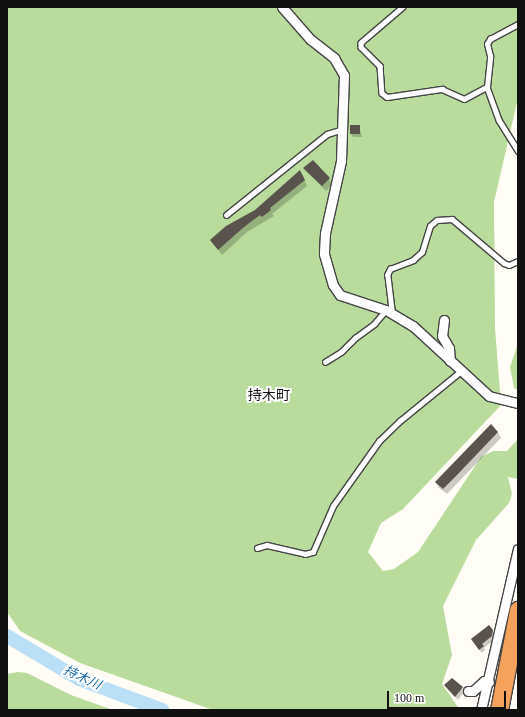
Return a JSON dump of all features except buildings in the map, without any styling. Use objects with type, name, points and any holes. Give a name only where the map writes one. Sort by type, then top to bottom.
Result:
[{"type":"highway","points":[[499,710],[518,610]]},
{"type":"street","points":[[282,7],[310,39],[341,67],[344,75],[344,128],[341,161],[325,233],[324,254],[333,285],[340,295],[389,312],[413,326],[489,396],[518,403]]},
{"type":"street","points":[[444,320],[442,336],[450,348],[450,361]]},
{"type":"street","points":[[481,710],[489,682],[518,549]]},
{"type":"street","points":[[468,691],[473,691],[484,681],[489,682]]},
{"type":"lane","points":[[403,7],[362,43],[361,46],[380,66],[382,93],[387,97],[442,89],[464,99],[487,87]]},
{"type":"lane","points":[[518,24],[490,38],[487,44],[490,56],[487,87],[499,120],[518,151]]},
{"type":"lane","points":[[226,215],[327,134],[344,128]]},
{"type":"lane","points":[[325,362],[341,352],[355,338],[389,312],[387,275],[390,269],[413,260],[422,252],[430,226],[438,220],[452,219],[504,264],[509,265],[518,261]]},
{"type":"lane","points":[[257,548],[267,545],[305,554],[313,552],[332,506],[379,442],[401,420],[461,371]]},
{"type":"green space","points":[[7,7],[518,7],[518,98],[494,202],[495,328],[501,405],[403,509],[381,523],[368,552],[383,571],[394,569],[418,552],[481,457],[493,451],[507,451],[518,439],[518,479],[508,477],[512,494],[509,503],[476,540],[443,606],[452,655],[442,684],[460,710],[213,710],[80,663],[20,631],[7,612]]},
{"type":"green space","points":[[518,343],[518,390],[514,388],[510,367]]},
{"type":"green space","points":[[18,672],[27,673],[71,695],[113,710],[7,710],[7,674]]},
{"type":"waterway","name":"持木川","points":[[7,636],[79,679],[162,710]]},
{"type":"district","name":"持木町","points":[[269,396]]}]
